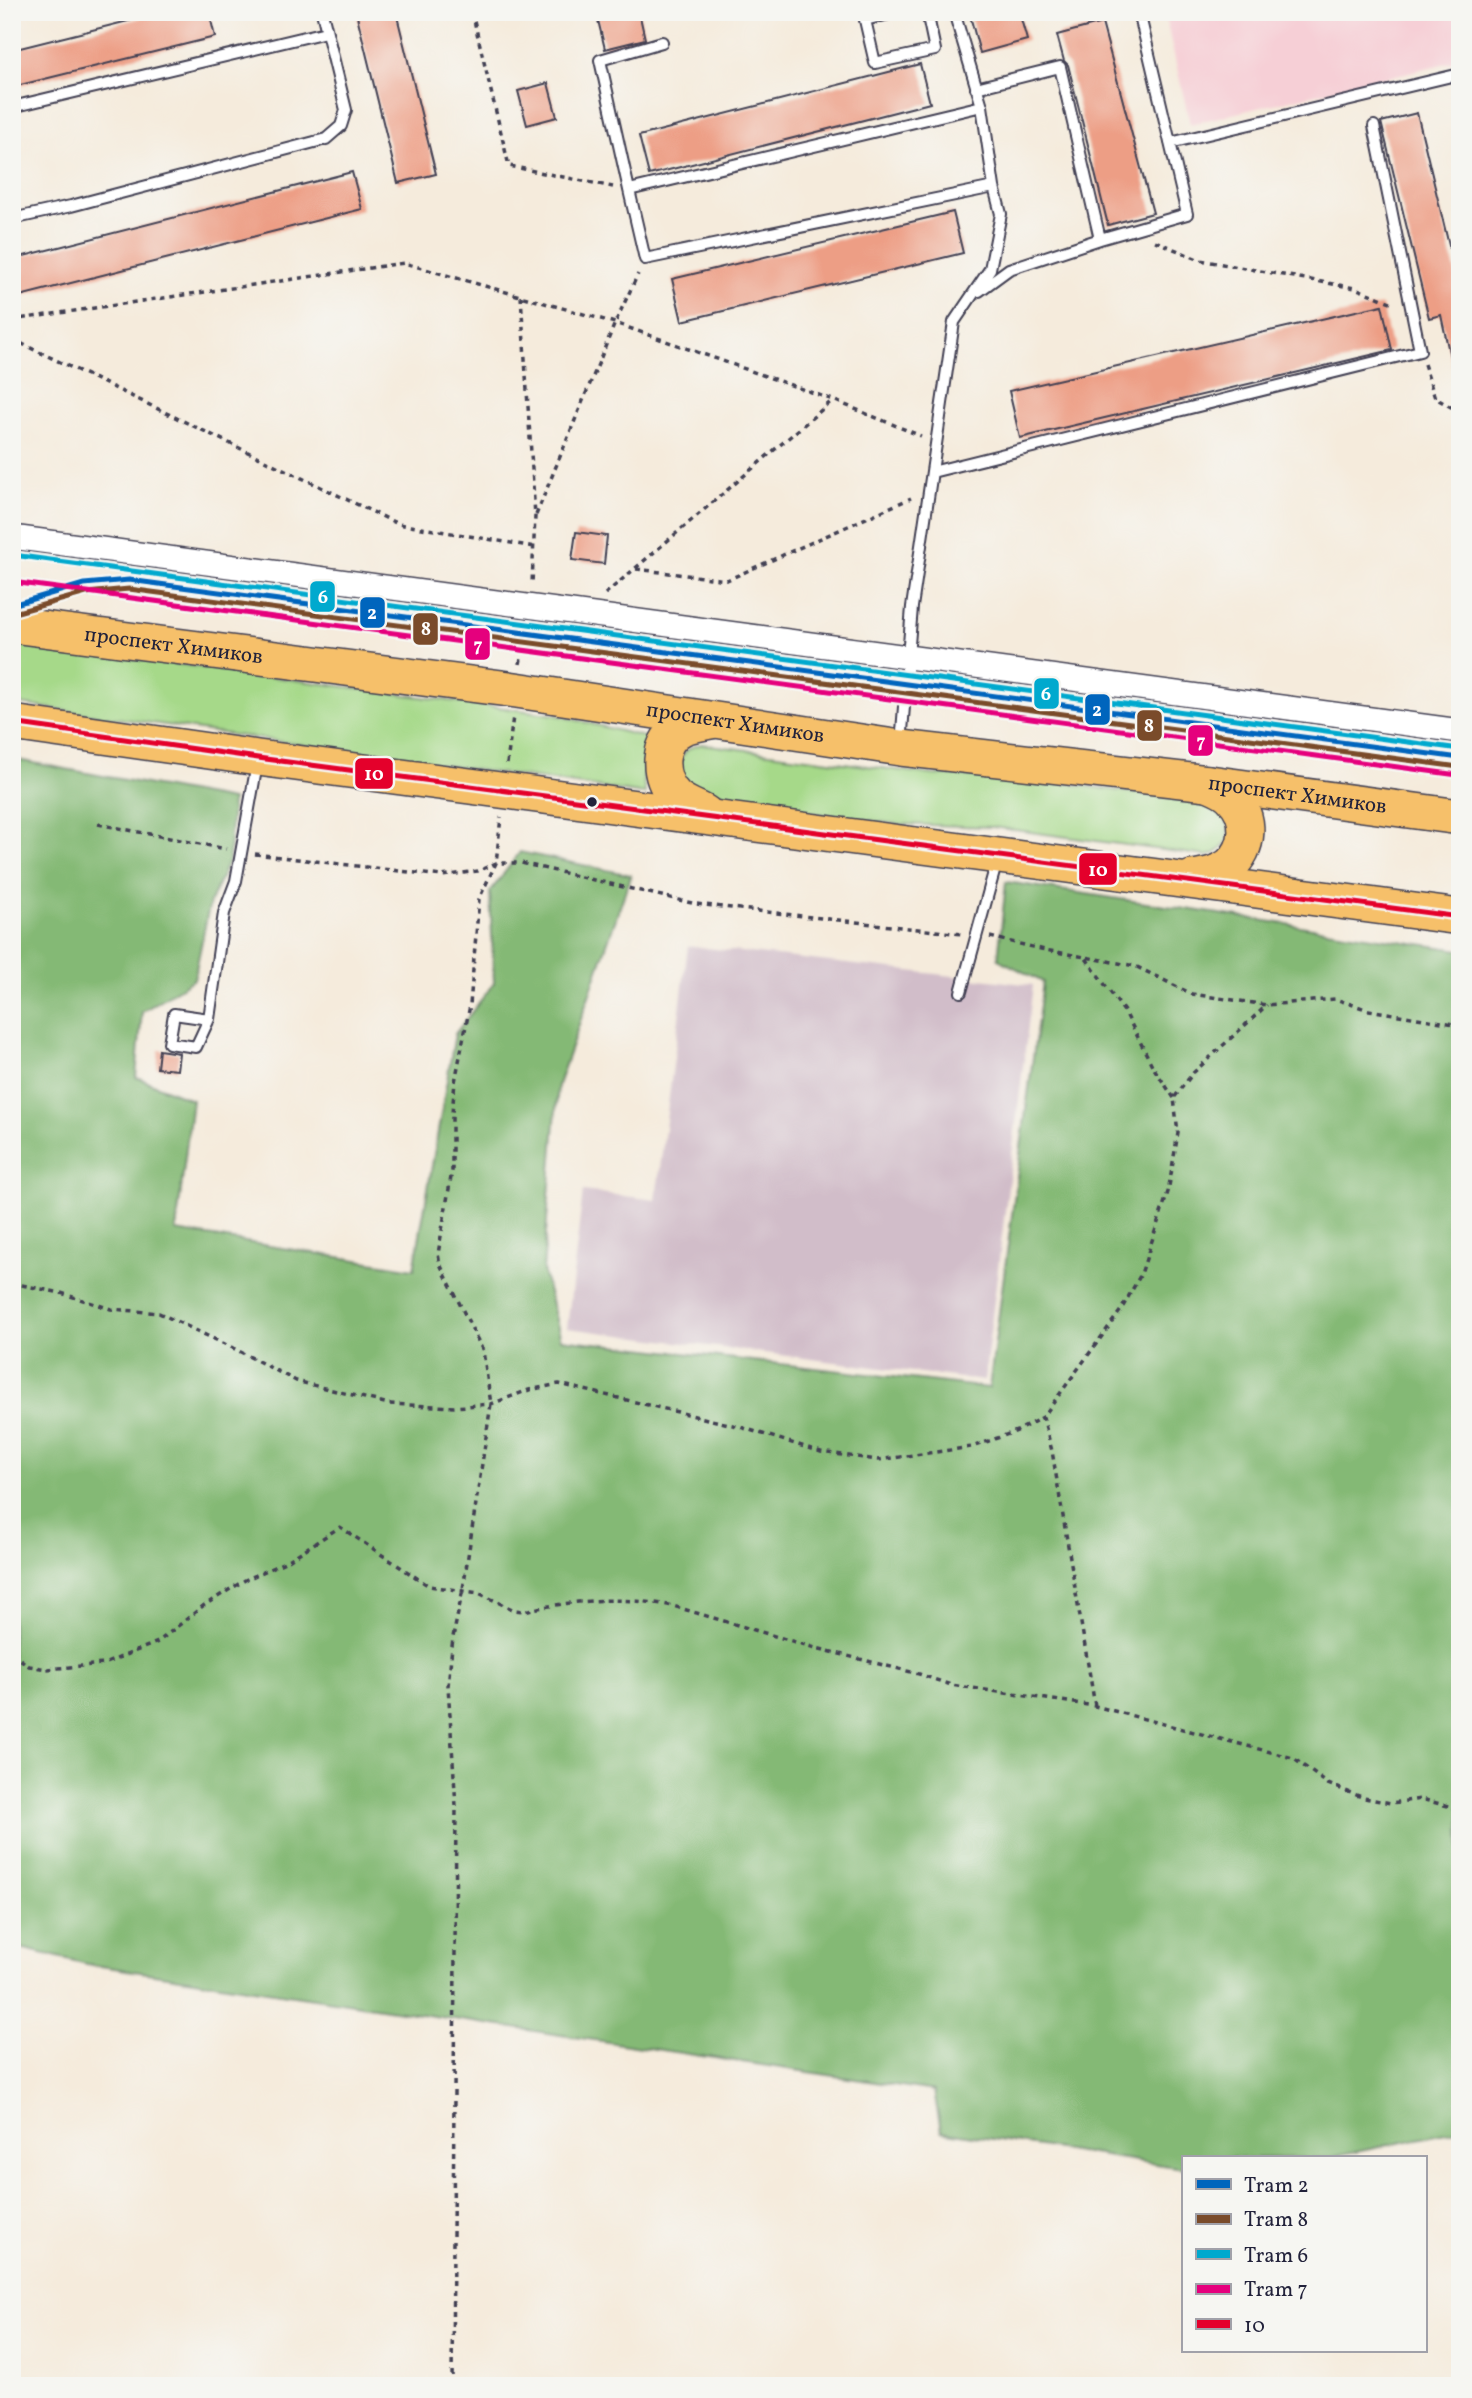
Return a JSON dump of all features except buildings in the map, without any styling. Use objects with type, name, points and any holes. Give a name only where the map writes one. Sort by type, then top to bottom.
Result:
[{"type":"main road","name":"проспект Химиков","points":[[12,625],[516,690],[901,748],[1208,783],[1460,817]]},
{"type":"main road","points":[[711,720],[684,727],[673,734],[664,749],[662,766],[666,783],[677,797],[717,818]]},
{"type":"main road","points":[[12,723],[1460,917]]},
{"type":"main road","points":[[1185,880],[1228,867],[1240,853],[1246,836],[1245,818],[1237,802],[1223,790],[1208,783]]},
{"type":"street","points":[[12,537],[1460,731]]},
{"type":"lane","points":[[12,219],[327,139],[341,126],[346,110],[322,12]]},
{"type":"lane","points":[[897,12],[865,20],[875,63],[934,50],[927,12]]},
{"type":"lane","points":[[901,748],[912,607],[954,322],[990,270],[1001,214],[994,187],[982,106],[954,12]]},
{"type":"lane","points":[[970,298],[1009,269],[1187,214],[1139,12]]},
{"type":"lane","points":[[12,107],[326,32]]},
{"type":"lane","points":[[662,42],[600,60],[645,259],[994,187]]},
{"type":"lane","points":[[976,88],[1059,66],[1100,239]]},
{"type":"lane","points":[[1170,143],[1460,74]]},
{"type":"lane","points":[[629,190],[982,106]]},
{"type":"lane","points":[[932,472],[1420,351],[1374,126]]},
{"type":"lane","points":[[209,1019],[224,914],[236,881],[258,758]]},
{"type":"lane","points":[[961,992],[998,855]]},
{"type":"path","points":[[472,12],[509,166],[629,190]]},
{"type":"path","points":[[1130,230],[1200,260],[1355,288],[1412,310]]},
{"type":"path","points":[[535,516],[615,323],[645,259]]},
{"type":"path","points":[[12,320],[404,263],[615,323],[832,400],[936,443]]},
{"type":"path","points":[[521,296],[535,516],[531,606]]},
{"type":"path","points":[[12,339],[398,524],[535,547]]},
{"type":"path","points":[[1420,351],[1434,398],[1460,412]]},
{"type":"path","points":[[583,612],[832,400]]},
{"type":"path","points":[[634,569],[727,580],[929,490]]},
{"type":"path","points":[[452,2386],[456,1807],[448,1686],[453,1637],[463,1589],[491,1404],[483,1351],[440,1264],[438,1254],[452,1171],[455,1082],[470,1004],[479,898],[496,863],[505,790]]},
{"type":"path","points":[[98,824],[240,852],[442,876],[478,870],[496,863],[521,863],[696,904],[965,934]]},
{"type":"path","points":[[978,936],[1135,966],[1192,994],[1267,1005],[1335,999],[1369,1010],[1460,1025]]},
{"type":"path","points":[[12,1283],[61,1293],[111,1310],[159,1313],[296,1381],[389,1404],[454,1407],[491,1404],[529,1390],[559,1384],[737,1426],[821,1452],[877,1460],[972,1447],[1017,1431],[1043,1417],[1121,1310],[1141,1274],[1168,1192],[1178,1133],[1174,1098],[1153,1067],[1126,1014],[1085,957]]},
{"type":"path","points":[[1174,1098],[1193,1073],[1267,1005]]},
{"type":"path","points":[[1043,1417],[1052,1451],[1094,1706]]},
{"type":"path","points":[[12,1653],[29,1666],[47,1669],[104,1664],[158,1642],[203,1606],[245,1580],[287,1561],[340,1527],[429,1586],[478,1593],[514,1610],[524,1611],[585,1600],[650,1601],[951,1685],[1094,1706],[1293,1758],[1328,1784],[1364,1798],[1391,1803],[1422,1799],[1460,1809]]},
{"type":"shaded area","points":[[1164,12],[1460,12],[1460,60],[1190,124]]},
{"type":"shaded area","points":[[688,946],[1033,985],[984,1381],[567,1328],[583,1191],[656,1200]]},
{"type":"green space","points":[[12,642],[556,715],[648,738],[643,766],[645,794],[12,703]]},
{"type":"green space","points":[[702,744],[934,775],[1035,779],[1206,803],[1222,813],[1227,821],[1227,838],[1217,852],[1207,856],[993,827],[897,824],[700,798],[677,778],[682,756],[690,748]]},
{"type":"green space","points":[[12,759],[232,800],[229,860],[210,902],[194,979],[142,1012],[136,1077],[192,1100],[176,1231],[414,1269],[455,1034],[494,983],[490,892],[520,852],[631,875],[558,1085],[543,1270],[561,1339],[989,1388],[1043,982],[998,959],[1006,882],[1460,950],[1460,2130],[1337,2156],[1182,2156],[1182,2168],[941,2131],[934,2091],[87,1964],[12,1946]]},
{"type":"tram line","name":"6","points":[[13,555],[1460,749]]},
{"type":"tram line","name":"2","points":[[12,605],[84,584],[129,580],[1460,758]]},
{"type":"tram line","name":"7","points":[[12,582],[1458,775]]},
{"type":"tram line","name":"8","points":[[14,613],[86,593],[129,589],[1459,767]]},
{"type":"transit line","name":"10","points":[[12,723],[1460,917]]}]
